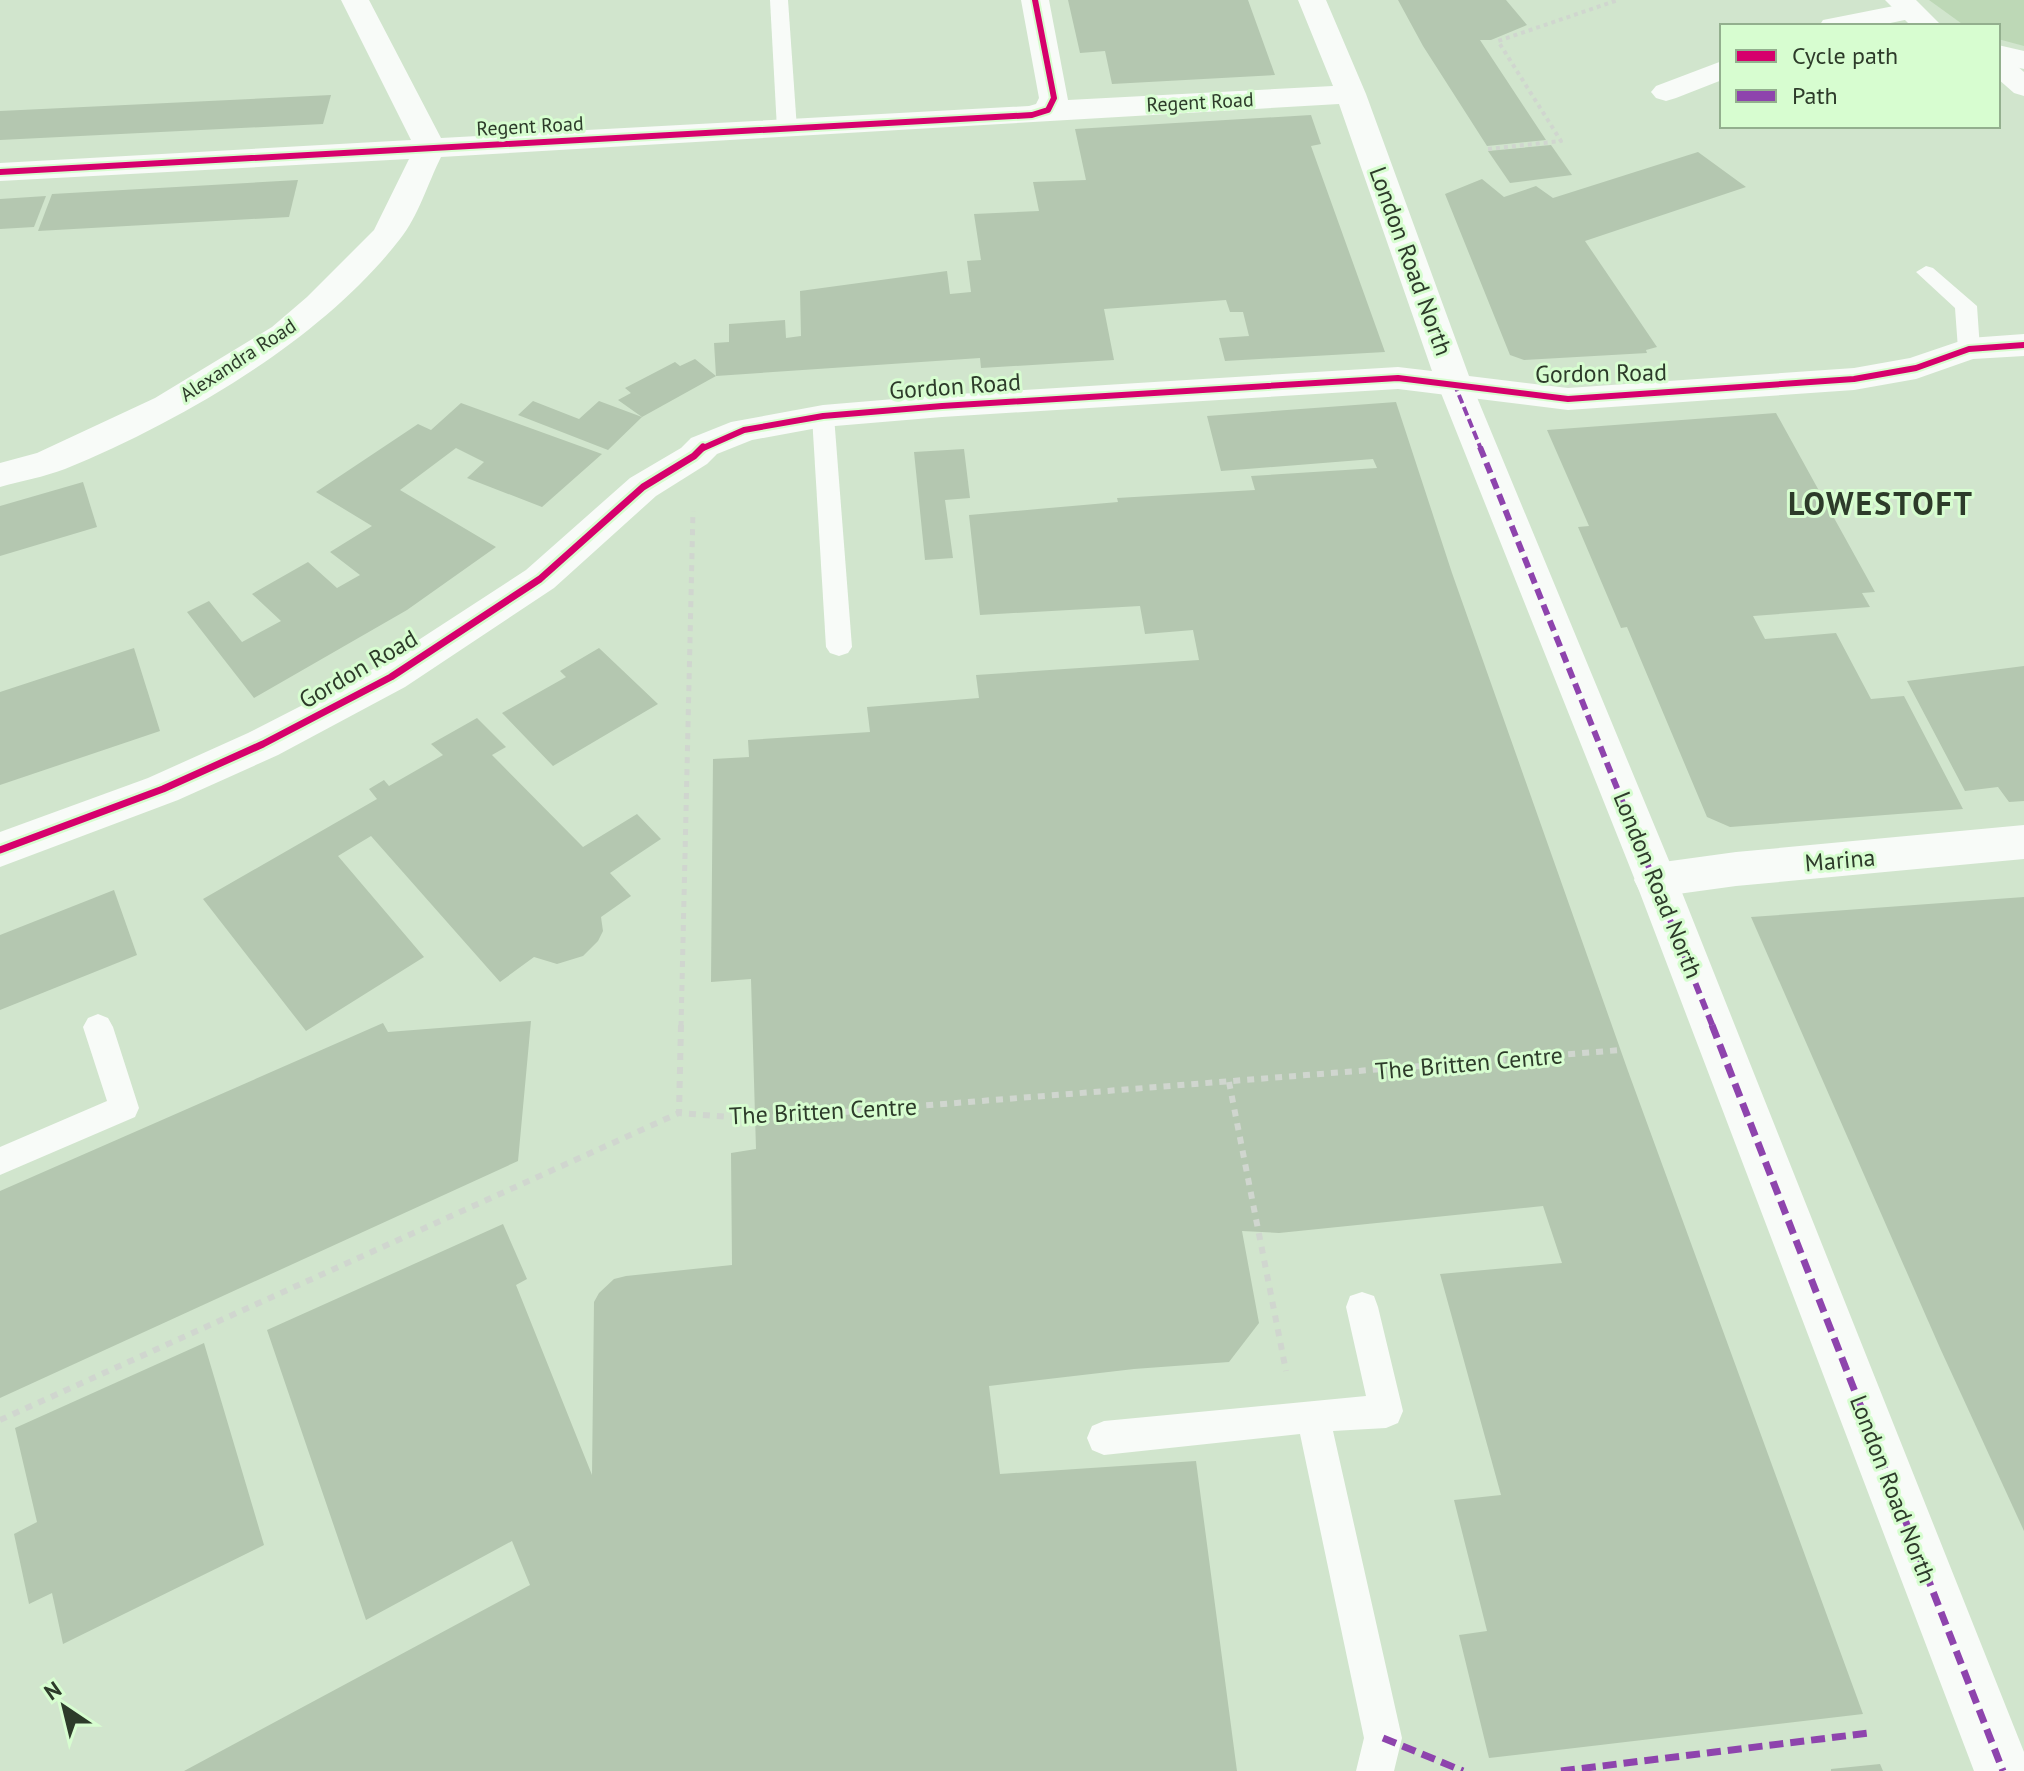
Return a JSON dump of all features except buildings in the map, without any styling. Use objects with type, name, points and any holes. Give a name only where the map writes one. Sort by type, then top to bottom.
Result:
[{"type":"main road","points":[[355,0],[430,147]]},
{"type":"main road","points":[[1035,0],[1051,104]]},
{"type":"main road","name":"London Road North","points":[[1312,0],[1351,94],[1454,383]]},
{"type":"main road","points":[[1844,24],[1912,12]]},
{"type":"main road","points":[[2000,54],[2024,60]]},
{"type":"main road","points":[[2000,66],[2024,87]]},
{"type":"main road","points":[[1666,92],[1720,71]]},
{"type":"main road","name":"Regent Road","points":[[0,172],[1032,115],[1051,104],[1351,94]]},
{"type":"main road","name":"Alexandra Road","points":[[0,475],[50,461],[167,406],[284,334],[329,295],[388,234],[430,147]]},
{"type":"main road","name":"Gordon Road","points":[[0,850],[163,789],[263,744],[391,677],[540,579],[643,487],[694,456],[704,446],[744,430],[823,416],[1398,378],[1568,399],[1854,379],[1916,368],[1969,349],[2024,345]]},
{"type":"main road","name":"Marina","points":[[1656,880],[1736,869],[2024,842]]},
{"type":"street","name":"London Road North","points":[[1454,383],[1656,880],[2003,1771]]},
{"type":"lane","points":[[779,0],[787,129]]},
{"type":"lane","points":[[1926,272],[1966,306],[1969,349]]},
{"type":"lane","points":[[823,416],[839,647]]},
{"type":"lane","points":[[0,1161],[124,1108],[98,1027]]},
{"type":"lane","points":[[1104,1438],[1386,1411],[1362,1307]]},
{"type":"lane","points":[[1304,1417],[1383,1738],[1375,1771]]},
{"type":"path","points":[[1488,149],[1561,141],[1498,41],[1618,0]]},
{"type":"path","points":[[0,1420],[679,1113],[694,456]]},
{"type":"path","points":[[1229,1082],[1304,1417]]},
{"type":"green space","points":[[1929,0],[2024,0],[2024,46],[2000,40],[2000,24],[1962,24]]},
{"type":"marked path","points":[[1454,383],[1656,880],[2003,1771]]},
{"type":"marked path","points":[[1561,1771],[1869,1733]]},
{"type":"marked path","points":[[1383,1738],[1463,1771]]},
{"type":"cycle path","points":[[0,172],[1032,115],[1048,110],[1054,98],[1035,0]]},
{"type":"cycle path","points":[[0,850],[163,789],[263,744],[391,677],[540,579],[643,487],[694,456],[704,446],[744,430],[823,416],[942,406],[1398,378],[1568,399],[1854,379],[1916,368],[1969,349],[2024,345]]},
{"type":"district","name":"LOWESTOFT","points":[[1881,503]]}]
